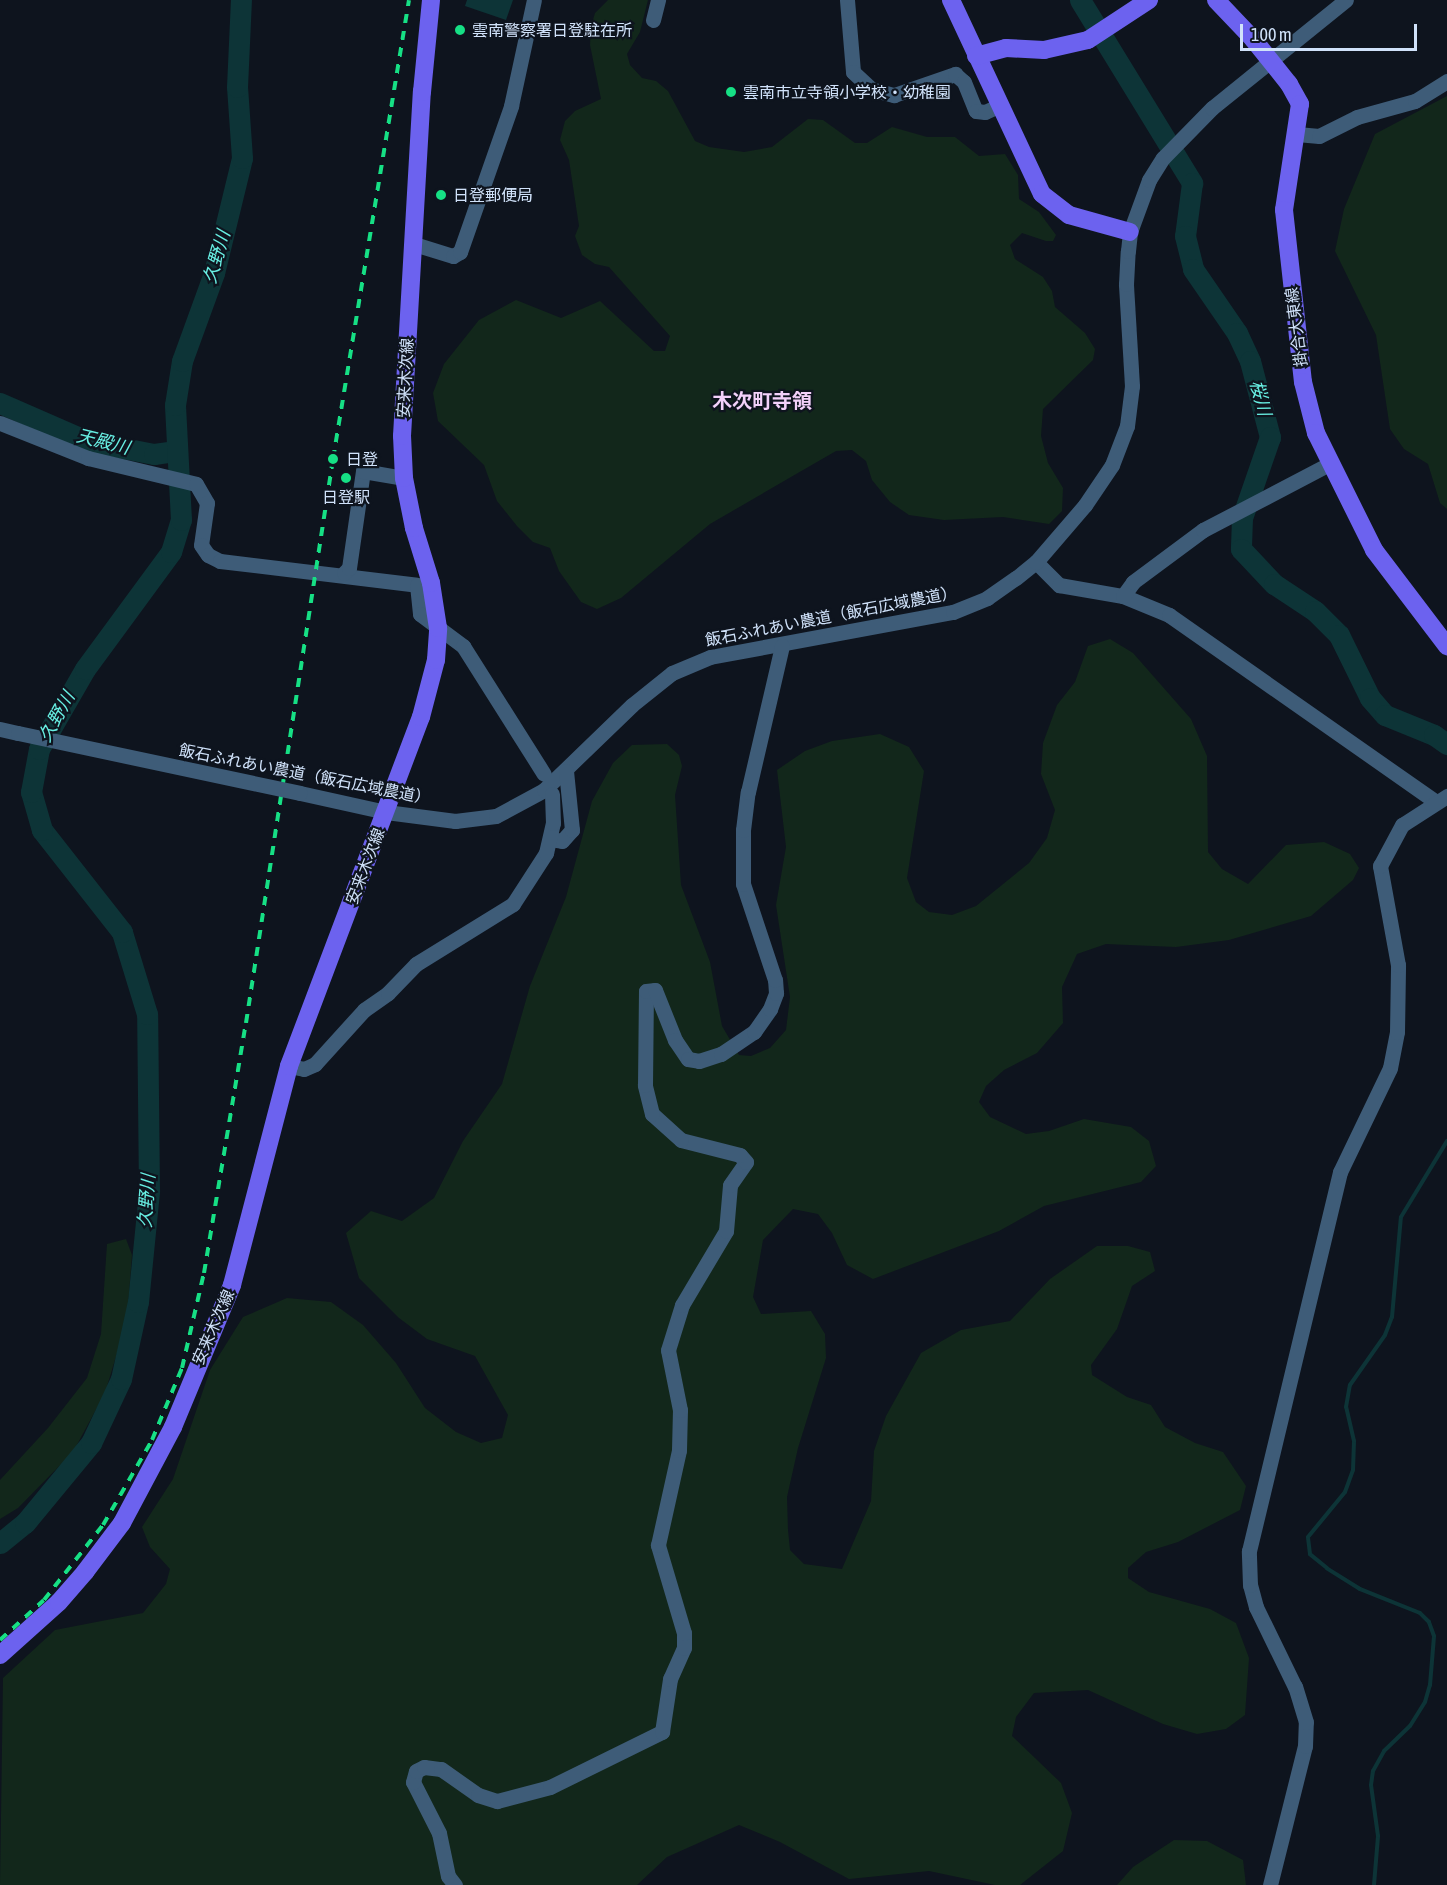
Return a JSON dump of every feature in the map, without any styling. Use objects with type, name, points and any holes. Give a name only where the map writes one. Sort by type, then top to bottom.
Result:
[{"type":"main road","name":"安来木次線","points":[[0,1654],[59,1602],[85,1572],[122,1523],[151,1474],[232,1285],[289,1066],[386,812],[420,717],[436,660],[438,628],[431,583],[414,528],[404,478],[402,436],[431,0]]},
{"type":"main road","points":[[951,0],[1026,166],[1050,202],[1083,221],[1130,232]]},
{"type":"main road","points":[[976,56],[1006,48],[1044,50],[1104,32],[1149,0]]},
{"type":"main road","name":"掛合大東線","points":[[1216,0],[1270,61],[1298,98],[1301,116],[1298,134],[1289,156],[1284,210],[1294,319],[1303,382],[1329,464],[1374,550],[1447,646]]},
{"type":"street","points":[[414,244],[453,256],[460,252],[511,106],[534,0]]},
{"type":"street","points":[[652,20],[658,0]]},
{"type":"street","points":[[847,0],[853,72],[871,89],[894,95],[955,74],[964,82],[976,111],[984,112],[999,106]]},
{"type":"street","name":"飯石ふれあい農道（飯石広域農道）","points":[[0,729],[386,812],[456,821],[496,816],[533,799],[566,771],[632,705],[672,673],[710,657],[782,646],[953,612],[987,598],[1036,562],[1100,485],[1127,426],[1132,386],[1126,284],[1130,232],[1146,188],[1163,158],[1182,137],[1270,61],[1346,0]]},
{"type":"street","points":[[1298,134],[1319,136],[1357,117],[1415,101],[1447,81]]},
{"type":"street","points":[[0,423],[70,453],[196,484],[207,503],[201,545],[208,555],[220,561],[316,574],[344,573],[417,585],[420,614],[463,646],[544,774]]},
{"type":"street","points":[[1123,596],[1133,582],[1237,510],[1329,464]]},
{"type":"street","points":[[344,573],[349,568],[363,471],[404,478]]},
{"type":"street","points":[[1036,562],[1059,585],[1123,596],[1169,615],[1441,799],[1402,825],[1380,866],[1398,965],[1397,1032],[1390,1068],[1340,1172],[1249,1551],[1250,1585],[1256,1606],[1295,1687],[1306,1722],[1305,1746],[1270,1885]]},
{"type":"street","points":[[455,1885],[448,1876],[439,1833],[413,1782],[416,1771],[424,1767],[441,1769],[478,1795],[497,1801],[550,1787],[662,1732],[670,1679],[684,1648],[684,1633],[658,1545],[679,1450],[680,1410],[668,1350],[682,1305],[726,1231],[730,1185],[742,1173],[746,1162],[740,1155],[681,1140],[652,1114],[645,1085],[646,991],[655,990],[675,1040],[688,1059],[699,1061],[721,1054],[754,1032],[770,1009],[776,993],[775,980],[743,884],[743,830],[747,792],[782,646]]},
{"type":"street","points":[[550,838],[562,841],[572,830],[566,771]]},
{"type":"street","points":[[289,1066],[304,1069],[315,1064],[364,1010],[416,964],[513,904],[546,854],[550,838],[552,794]]},
{"type":"shaded area","points":[[467,0],[513,0],[506,20],[465,6]]},
{"type":"shaded area","points":[[608,0],[648,0],[640,32],[627,54],[630,65],[642,78],[656,81],[668,91],[695,141],[709,147],[744,152],[772,147],[808,119],[823,120],[855,143],[867,143],[892,127],[927,137],[955,137],[979,156],[1005,154],[1018,175],[1019,199],[1039,212],[1056,235],[1053,241],[1046,241],[1022,233],[1010,245],[1015,259],[1043,277],[1052,291],[1055,307],[1085,333],[1095,349],[1093,360],[1043,409],[1041,436],[1048,463],[1063,488],[1062,511],[1049,524],[1003,517],[944,520],[909,515],[890,502],[872,480],[866,461],[852,450],[836,451],[710,524],[621,598],[597,609],[581,602],[559,571],[550,548],[533,542],[517,526],[497,501],[484,465],[438,421],[433,393],[444,364],[479,320],[516,300],[561,318],[600,301],[654,351],[665,351],[670,336],[609,267],[595,264],[582,255],[575,236],[579,226],[569,160],[560,140],[565,121],[575,111],[601,99],[590,45],[591,27],[595,13]]},
{"type":"shaded area","points":[[1447,96],[1447,509],[1440,503],[1428,464],[1404,449],[1390,429],[1376,335],[1335,251],[1344,209],[1375,134]]},
{"type":"shaded area","points":[[1110,639],[1133,653],[1191,719],[1207,756],[1208,852],[1222,869],[1248,884],[1286,845],[1324,842],[1350,854],[1359,868],[1353,880],[1311,916],[1229,940],[1176,947],[1106,944],[1077,954],[1062,987],[1063,1023],[1037,1053],[1004,1070],[986,1086],[979,1102],[990,1117],[1026,1134],[1049,1131],[1084,1119],[1131,1127],[1149,1141],[1156,1166],[1141,1182],[1044,1206],[999,1231],[873,1279],[847,1265],[832,1233],[818,1214],[793,1209],[763,1240],[753,1297],[761,1314],[811,1311],[825,1334],[826,1358],[798,1448],[787,1497],[788,1530],[790,1550],[804,1564],[842,1569],[871,1501],[874,1451],[886,1416],[921,1353],[961,1330],[1010,1321],[1050,1279],[1097,1246],[1128,1246],[1150,1252],[1155,1271],[1132,1286],[1117,1329],[1091,1365],[1092,1375],[1127,1397],[1151,1405],[1165,1427],[1195,1443],[1223,1452],[1246,1486],[1240,1510],[1178,1542],[1146,1552],[1128,1568],[1128,1578],[1149,1592],[1210,1609],[1236,1623],[1249,1658],[1245,1715],[1226,1729],[1197,1734],[1163,1724],[1088,1690],[1034,1693],[1016,1717],[1012,1736],[1061,1783],[1072,1813],[1063,1851],[1020,1885],[995,1885],[929,1871],[849,1879],[780,1842],[739,1825],[667,1857],[637,1885],[0,1885],[3,1678],[55,1630],[143,1613],[166,1584],[170,1569],[150,1547],[142,1527],[173,1479],[210,1370],[243,1317],[287,1298],[331,1302],[363,1325],[396,1363],[425,1408],[456,1432],[481,1443],[502,1438],[508,1415],[475,1356],[427,1339],[399,1318],[359,1278],[346,1233],[371,1211],[402,1221],[434,1198],[463,1141],[502,1084],[530,986],[566,897],[592,801],[613,763],[632,745],[667,744],[679,755],[682,766],[675,795],[681,885],[710,962],[722,1026],[739,1055],[751,1056],[770,1048],[786,1030],[790,997],[776,905],[786,847],[777,770],[805,751],[832,741],[880,734],[909,747],[924,771],[907,878],[916,902],[929,912],[952,915],[976,906],[1029,863],[1047,838],[1055,810],[1041,774],[1043,743],[1057,705],[1075,682],[1088,646]]},
{"type":"shaded area","points":[[126,1239],[132,1255],[127,1320],[105,1393],[73,1452],[18,1508],[0,1519],[0,1480],[48,1428],[87,1378],[101,1334],[107,1244]]},
{"type":"shaded area","points":[[1174,1840],[1207,1841],[1243,1860],[1246,1885],[1117,1885],[1133,1867]]},
{"type":"waterway","name":"久野川","points":[[0,1543],[25,1523],[91,1443],[121,1379],[138,1302],[149,1191],[147,1014],[122,932],[42,830],[31,792],[39,749],[85,669],[171,552],[181,520],[175,405],[182,361],[214,273],[242,158],[237,87],[241,0]]},
{"type":"waterway","name":"桜川","points":[[1080,0],[1192,183],[1185,236],[1193,269],[1237,333],[1250,361],[1270,437],[1242,518],[1241,549],[1274,584],[1315,611],[1339,635],[1370,698],[1385,715],[1434,735],[1447,744]]},
{"type":"waterway","name":"天殿川","points":[[0,403],[87,441],[154,454],[176,451]]},
{"type":"waterway","points":[[1374,1885],[1378,1836],[1371,1785],[1373,1771],[1384,1751],[1410,1726],[1425,1702],[1430,1685],[1434,1636],[1429,1622],[1420,1613],[1360,1589],[1327,1568],[1310,1554],[1308,1537],[1345,1492],[1353,1470],[1354,1441],[1346,1407],[1350,1385],[1385,1335],[1392,1317],[1401,1217],[1447,1141]]},
{"type":"railway","points":[[0,1640],[44,1600],[103,1525],[152,1440],[182,1368],[204,1273],[246,1023],[333,459],[409,0]]},
{"type":"place","name":"雲南警察署日登駐在所","points":[[460,30]]},
{"type":"place","name":"雲南市立寺領小学校・幼稚園","points":[[731,92]]},
{"type":"place","name":"日登郵便局","points":[[441,195]]},
{"type":"place","name":"日登","points":[[333,459]]},
{"type":"place","name":"日登駅","points":[[346,478]]},
{"type":"district","name":"木次町寺領","points":[[762,400]]}]
